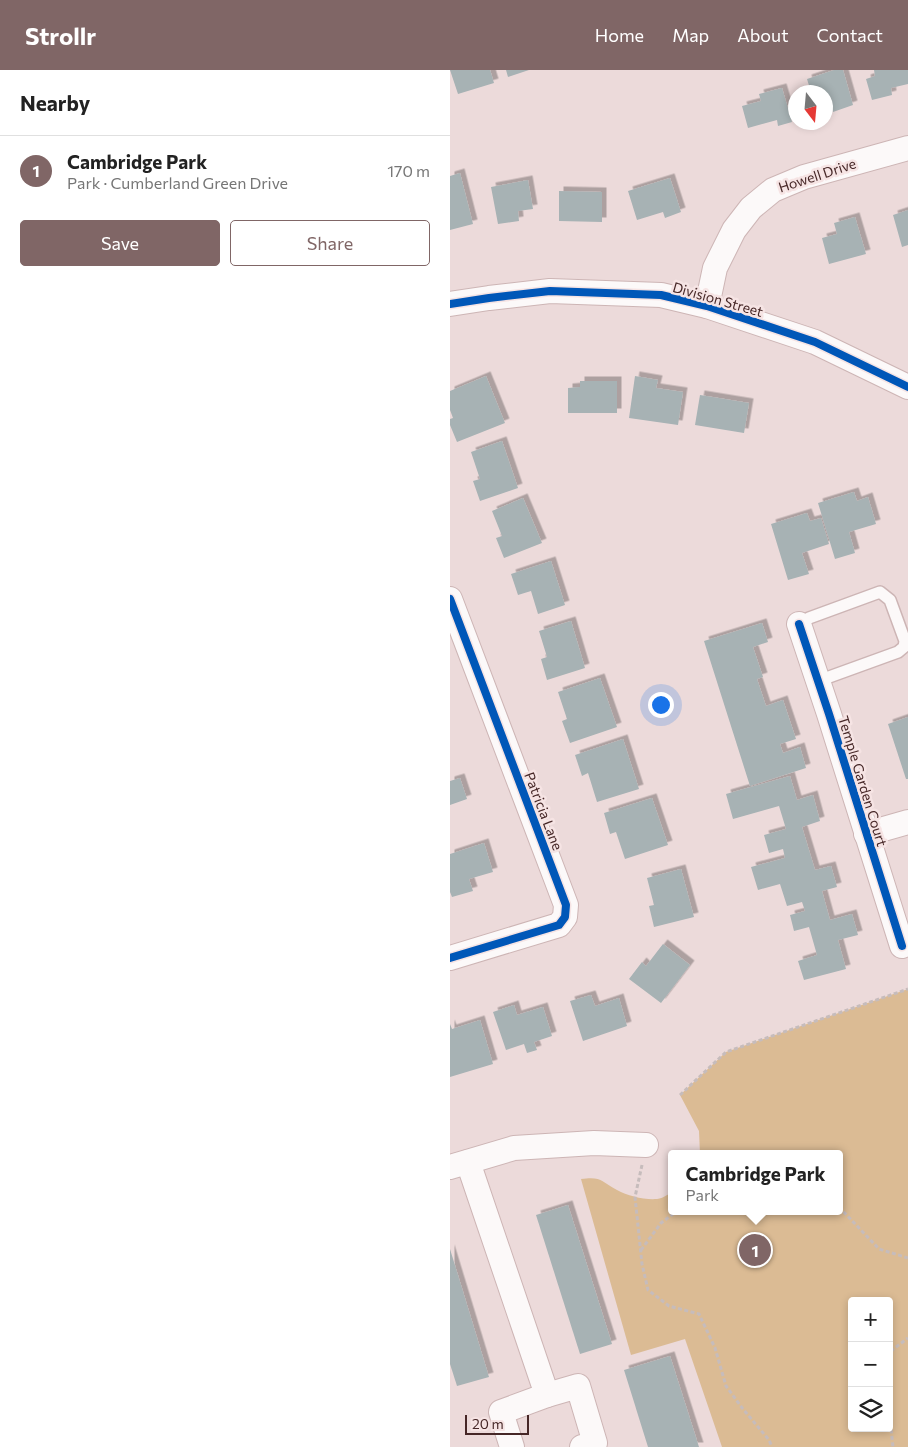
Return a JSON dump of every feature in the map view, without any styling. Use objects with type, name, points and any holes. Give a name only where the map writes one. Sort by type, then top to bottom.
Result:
[{"type":"street","name":"Howell Drive","points":[[707,306],[715,268],[734,230],[751,208],[773,190],[804,177],[908,148]]},
{"type":"street","name":"Division Street","points":[[450,304],[550,291],[661,295],[707,306],[814,342],[908,387]]},
{"type":"street","name":"Patricia Lane","points":[[450,599],[566,905],[565,917],[560,925],[450,958]]},
{"type":"street","name":"Temple Garden Court","points":[[798,624],[818,681],[902,946]]},
{"type":"street","points":[[866,834],[908,822]]},
{"type":"street","points":[[547,1396],[459,1164],[514,1148],[594,1143],[646,1145]]},
{"type":"street","points":[[512,1447],[501,1412],[578,1386],[595,1443],[582,1447]]},
{"type":"lane","name":"Temple Garden Court","points":[[798,624],[809,618],[880,592],[890,600],[905,641],[904,647],[898,652],[818,681]]},
{"type":"path","points":[[680,1094],[726,1052],[908,989]]},
{"type":"path","points":[[646,1145],[635,1197],[641,1251],[648,1290],[669,1306],[699,1314],[715,1348],[726,1386],[769,1440],[772,1447]]},
{"type":"path","points":[[843,1211],[879,1249],[908,1258]]},
{"type":"path","points":[[641,1251],[662,1223],[673,1215]]},
{"type":"path","points":[[893,1349],[908,1338]]},
{"type":"path","points":[[891,1432],[893,1447]]},
{"type":"shaded area","points":[[908,989],[908,1447],[722,1447],[685,1339],[631,1355],[581,1179],[597,1179],[621,1192],[642,1198],[659,1199],[668,1195],[668,1215],[843,1215],[843,1150],[700,1150],[699,1131],[680,1095],[726,1052]]},
{"type":"building","points":[[450,70],[490,70],[494,83],[458,94]]},
{"type":"building","points":[[506,70],[529,70],[508,77]]},
{"type":"building","points":[[834,70],[843,70],[853,105],[833,112],[833,85],[809,85],[807,79]]},
{"type":"building","points":[[874,70],[908,70],[908,84],[891,88],[892,95],[872,100],[866,79],[875,76]]},
{"type":"building","points":[[782,88],[788,108],[788,123],[778,126],[777,120],[748,128],[742,106],[761,101],[759,94]]},
{"type":"building","points":[[460,173],[473,224],[450,230],[450,176]]},
{"type":"building","points":[[670,178],[681,212],[665,218],[663,212],[637,220],[628,191]]},
{"type":"building","points":[[528,180],[533,209],[518,211],[519,221],[498,224],[491,187]]},
{"type":"building","points":[[559,191],[602,192],[602,222],[559,221]]},
{"type":"building","points":[[908,210],[908,245],[902,247],[893,215]]},
{"type":"building","points":[[855,217],[866,254],[829,264],[822,238],[837,234],[834,223]]},
{"type":"building","points":[[486,376],[505,423],[457,442],[450,425],[450,419],[453,418],[450,410],[450,391]]},
{"type":"building","points":[[635,376],[658,380],[656,388],[683,392],[678,425],[629,418]]},
{"type":"building","points":[[580,381],[617,381],[617,413],[568,413],[568,388],[580,387]]},
{"type":"building","points":[[700,395],[749,403],[744,433],[695,425]]},
{"type":"building","points":[[502,441],[518,488],[480,501],[473,481],[480,479],[471,452]]},
{"type":"building","points":[[854,492],[857,501],[868,497],[876,524],[849,532],[855,553],[835,559],[818,503]]},
{"type":"building","points":[[523,498],[542,543],[504,558],[496,538],[502,536],[492,511]]},
{"type":"building","points":[[807,513],[810,521],[821,518],[829,544],[802,553],[809,574],[788,580],[771,524]]},
{"type":"building","points":[[551,561],[565,605],[538,614],[531,591],[518,595],[511,574]]},
{"type":"building","points":[[571,621],[585,668],[547,680],[541,659],[547,657],[539,631]]},
{"type":"building","points":[[762,623],[768,642],[753,647],[763,677],[757,679],[766,706],[783,700],[796,739],[780,744],[783,753],[800,747],[806,768],[750,786],[704,641]]},
{"type":"building","points":[[600,678],[617,727],[570,743],[562,721],[567,719],[558,692]]},
{"type":"building","points":[[908,717],[908,779],[906,779],[888,724]]},
{"type":"building","points":[[623,739],[639,789],[597,802],[588,773],[582,776],[575,755]]},
{"type":"building","points":[[790,776],[797,800],[813,795],[820,821],[802,827],[815,870],[831,866],[837,887],[822,891],[830,920],[852,914],[858,935],[838,940],[846,969],[804,980],[798,961],[817,955],[809,927],[794,931],[790,915],[805,911],[802,902],[787,906],[780,884],[758,890],[751,867],[785,858],[783,849],[769,853],[764,835],[786,829],[779,806],[733,819],[726,794]]},
{"type":"building","points":[[460,778],[467,799],[450,805],[450,781]]},
{"type":"building","points":[[652,798],[668,845],[625,859],[616,832],[610,834],[604,813]]},
{"type":"building","points":[[484,843],[493,872],[469,879],[473,891],[452,897],[450,892],[450,854]]},
{"type":"building","points":[[681,869],[694,917],[654,927],[649,906],[654,905],[647,878]]},
{"type":"building","points":[[663,944],[690,965],[661,1003],[629,979],[642,962],[646,966]]},
{"type":"building","points":[[591,995],[595,1006],[619,998],[627,1026],[583,1041],[570,1001]]},
{"type":"building","points":[[514,1005],[517,1015],[543,1007],[552,1036],[534,1042],[537,1050],[527,1053],[524,1044],[506,1050],[493,1012]]},
{"type":"building","points":[[480,1020],[493,1064],[450,1077],[450,1024],[452,1029]]},
{"type":"building","points":[[568,1205],[612,1344],[580,1354],[536,1215]]},
{"type":"building","points":[[450,1249],[489,1377],[457,1386],[450,1364]]},
{"type":"building","points":[[670,1356],[699,1447],[648,1447],[624,1370]]},
{"type":"cycle path","points":[[450,304],[550,291],[661,295],[707,306],[815,342],[908,387]]},
{"type":"cycle path","points":[[450,599],[566,905],[565,917],[559,925],[450,958]]},
{"type":"cycle path","points":[[799,624],[902,946]]},
{"type":"place","name":"Cambridge Park","points":[[755,1250]]}]
